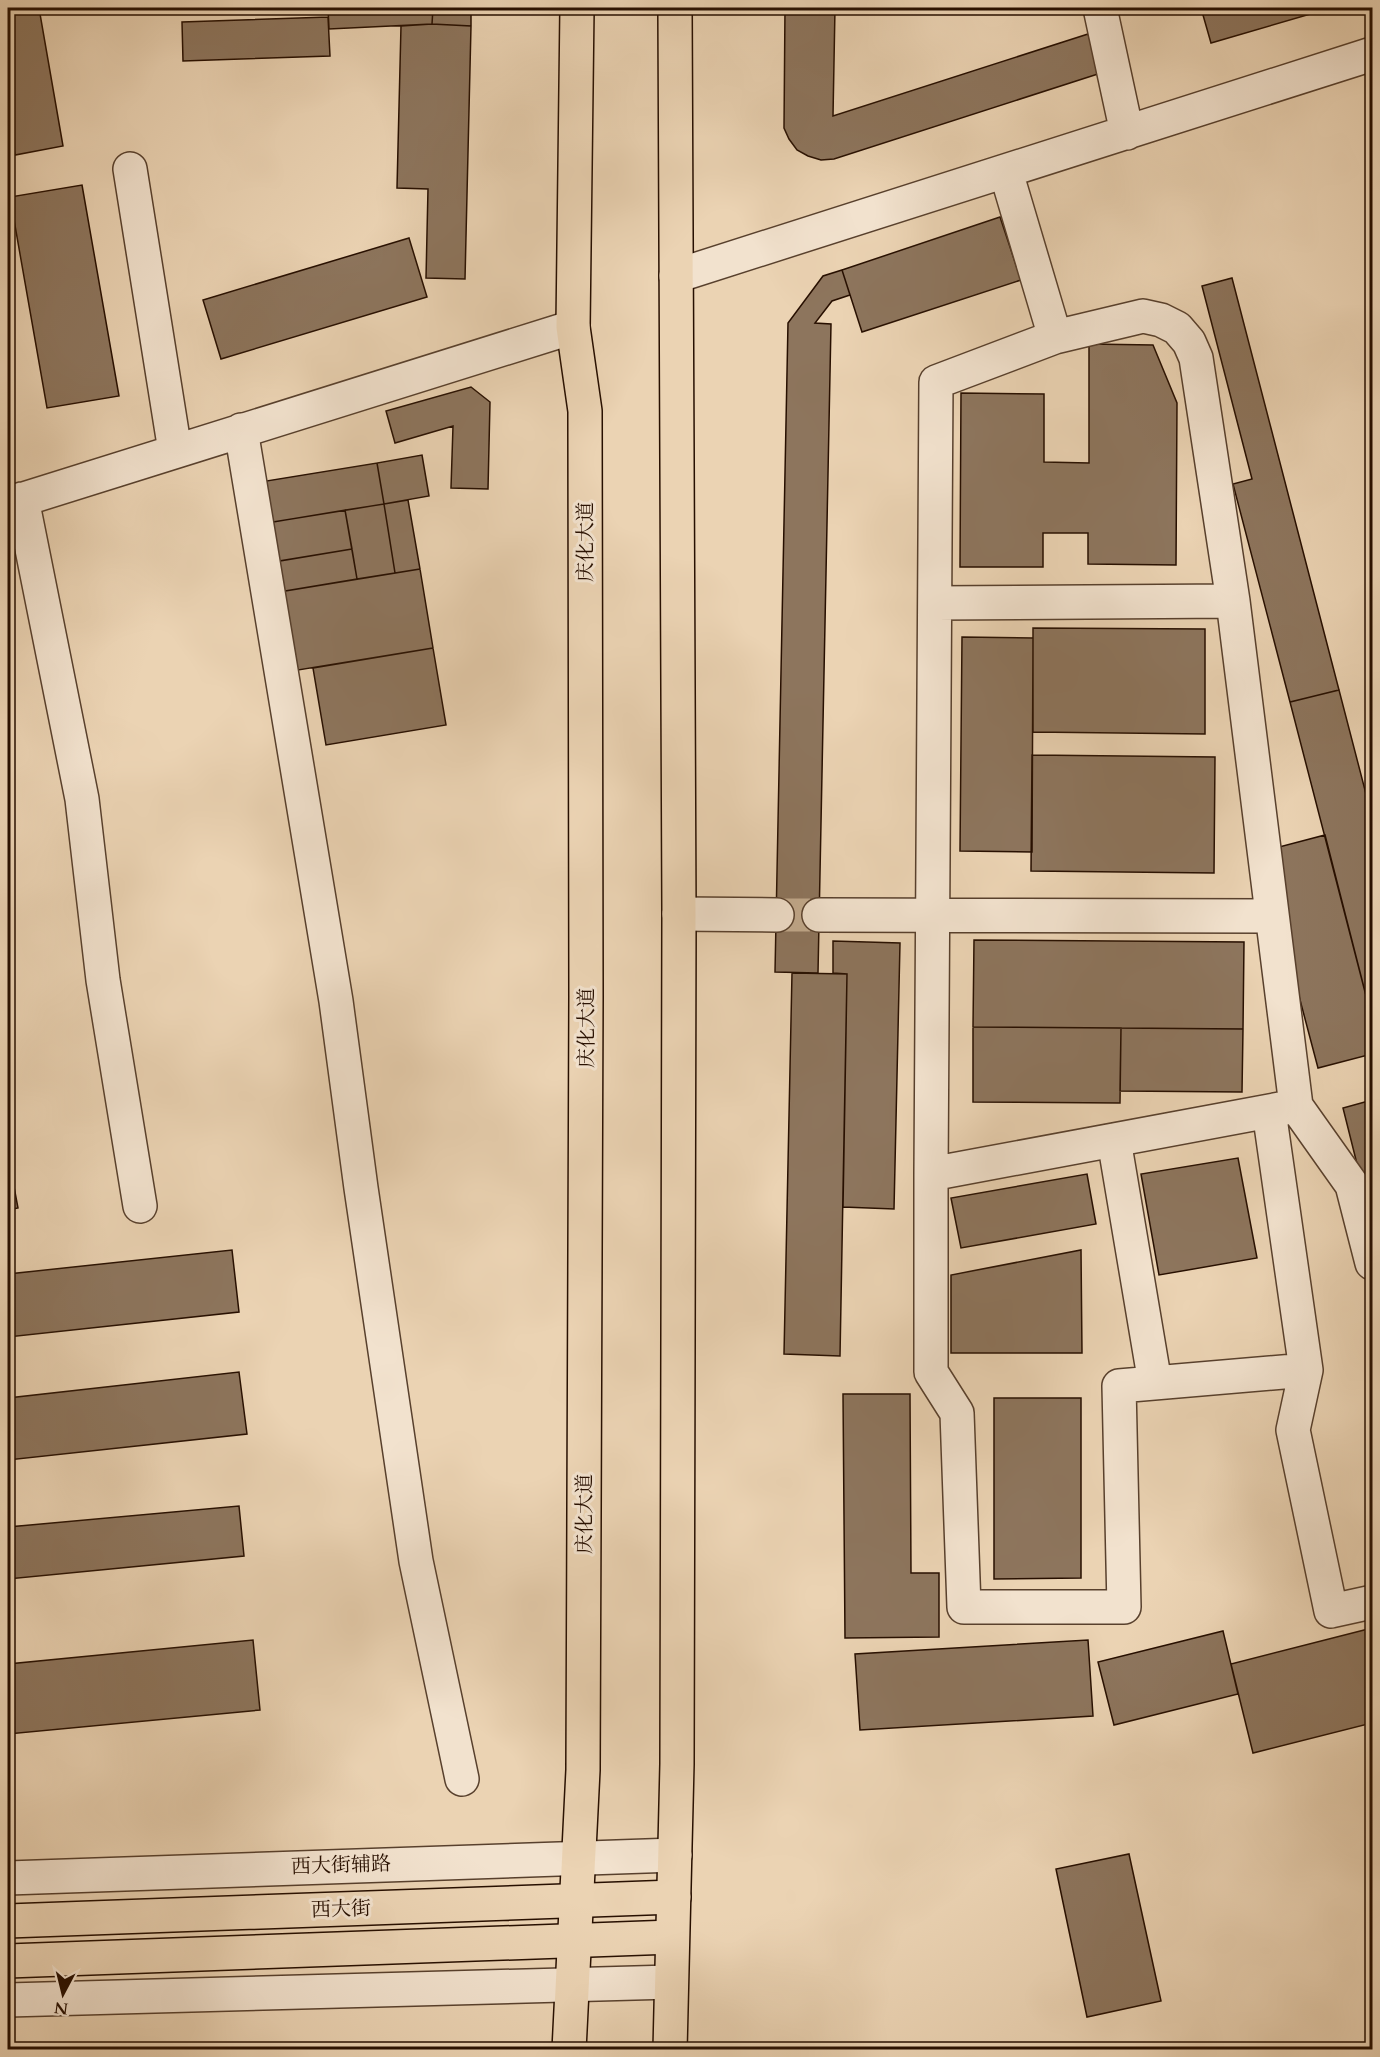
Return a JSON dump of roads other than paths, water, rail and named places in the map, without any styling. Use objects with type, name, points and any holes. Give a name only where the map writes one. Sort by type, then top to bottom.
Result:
[{"type":"main road","name":"庆化大道","points":[[568,2049],[583,1770],[586,996],[585,411],[573,327],[577,8]]},
{"type":"main road","points":[[670,2049],[677,1752],[680,914],[675,8]]},
{"type":"main road","name":"西大街","points":[[8,1922],[674,1897]]},
{"type":"main road","name":"西大街","points":[[8,1961],[672,1937]]},
{"type":"street","points":[[1100,8],[1127,133]]},
{"type":"street","points":[[676,276],[1372,54]]},
{"type":"street","points":[[130,169],[175,451]]},
{"type":"street","points":[[1006,172],[1055,337]]},
{"type":"street","points":[[1306,1370],[1119,1386],[1124,1607],[964,1607],[957,1413],[932,1372],[931,1173],[936,382],[1055,337],[1143,316],[1161,320],[1177,328],[1189,342],[1196,358],[1233,601],[1271,916],[1283,1109],[1306,1370],[1293,1430],[1331,1611],[1372,1602]]},
{"type":"street","points":[[140,1206],[103,980],[82,799],[15,501],[573,327]]},
{"type":"street","points":[[241,430],[336,1001],[416,1561],[462,1779]]},
{"type":"street","points":[[936,603],[1233,601]]},
{"type":"street","points":[[680,914],[777,915]]},
{"type":"street","points":[[819,915],[1271,916]]},
{"type":"street","points":[[931,1173],[1283,1109]]},
{"type":"street","points":[[1283,1109],[1352,1185],[1372,1263]]},
{"type":"street","points":[[1114,1140],[1155,1383]]},
{"type":"street","name":"西大街辅路","points":[[8,1878],[675,1855]]},
{"type":"street","points":[[8,2000],[671,1982]]},
{"type":"tunnel","points":[[777,915],[819,915]]}]
